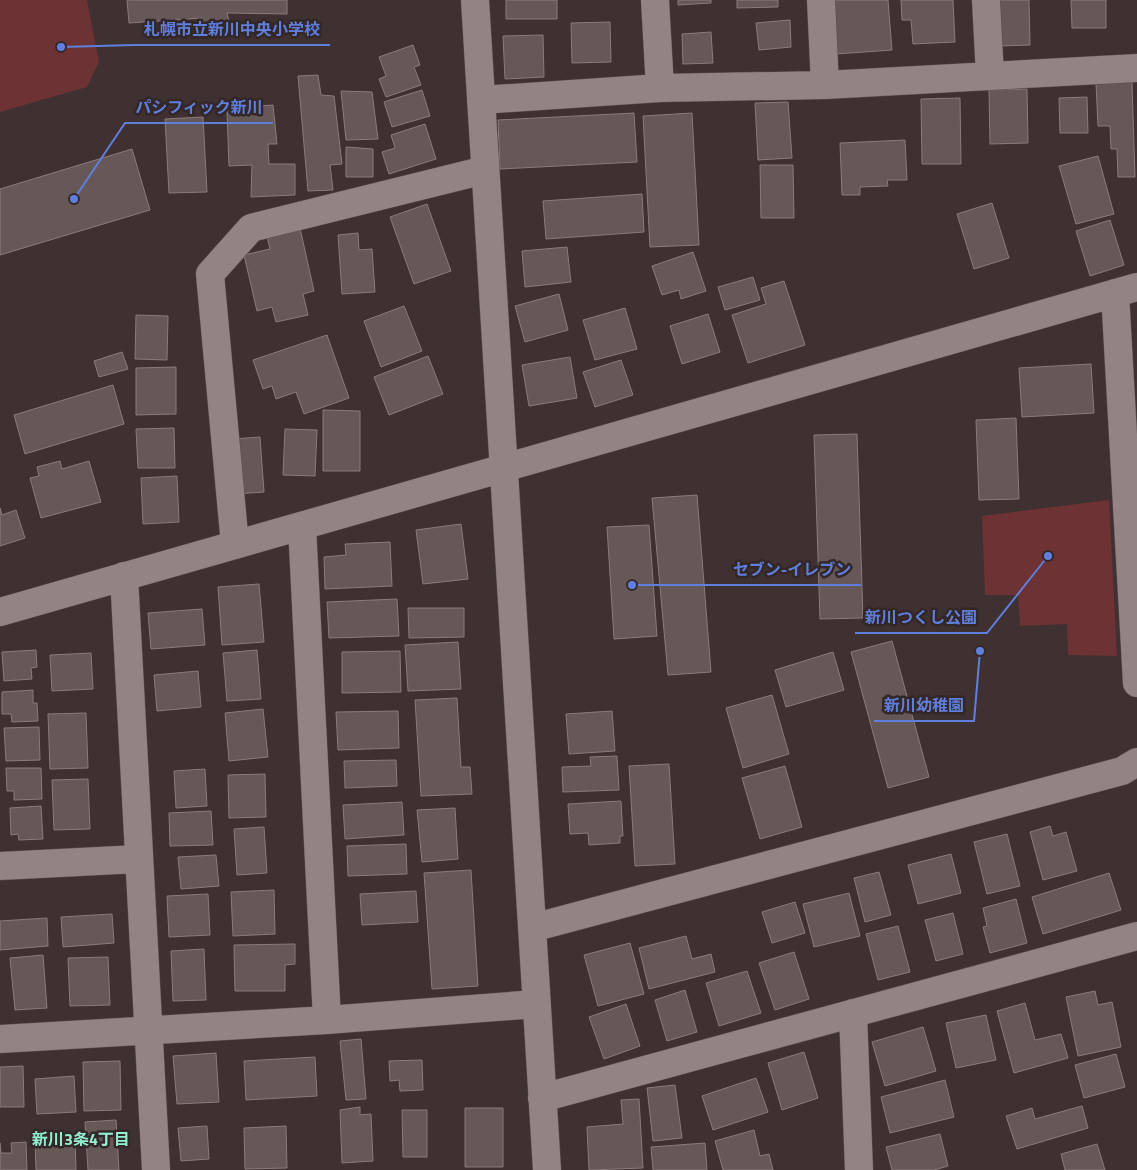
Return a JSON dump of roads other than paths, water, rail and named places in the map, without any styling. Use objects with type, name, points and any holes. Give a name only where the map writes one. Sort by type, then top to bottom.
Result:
[{"type":"street","points":[[475,0],[546,1170]]},
{"type":"street","points":[[655,0],[660,88]]},
{"type":"street","points":[[822,0],[825,85]]},
{"type":"street","points":[[986,0],[990,76]]},
{"type":"street","points":[[481,100],[660,88],[825,85],[1137,68]]},
{"type":"street","points":[[235,545],[210,274],[252,228],[485,170]]},
{"type":"street","points":[[0,612],[1126,290],[1137,683]]},
{"type":"street","points":[[302,526],[327,1020]]},
{"type":"street","points":[[124,576],[156,1170]]},
{"type":"street","points":[[532,928],[1122,771],[1137,762]]},
{"type":"street","points":[[0,866],[138,859]]},
{"type":"street","points":[[542,1098],[1137,936]]},
{"type":"street","points":[[0,1039],[327,1020],[536,1004]]},
{"type":"street","points":[[853,1013],[859,1170]]},
{"type":"place","name":"札幌市立新川中央小学校","points":[[61,47]]},
{"type":"place","name":"パシフィック新川","points":[[74,199]]},
{"type":"place","name":"新川つくし公園","points":[[1048,556]]},
{"type":"place","name":"セブン-イレブン","points":[[632,585]]},
{"type":"place","name":"新川幼稚園","points":[[980,651]]},
{"type":"district","name":"新川3条4丁目","points":[[81,1139]]}]
